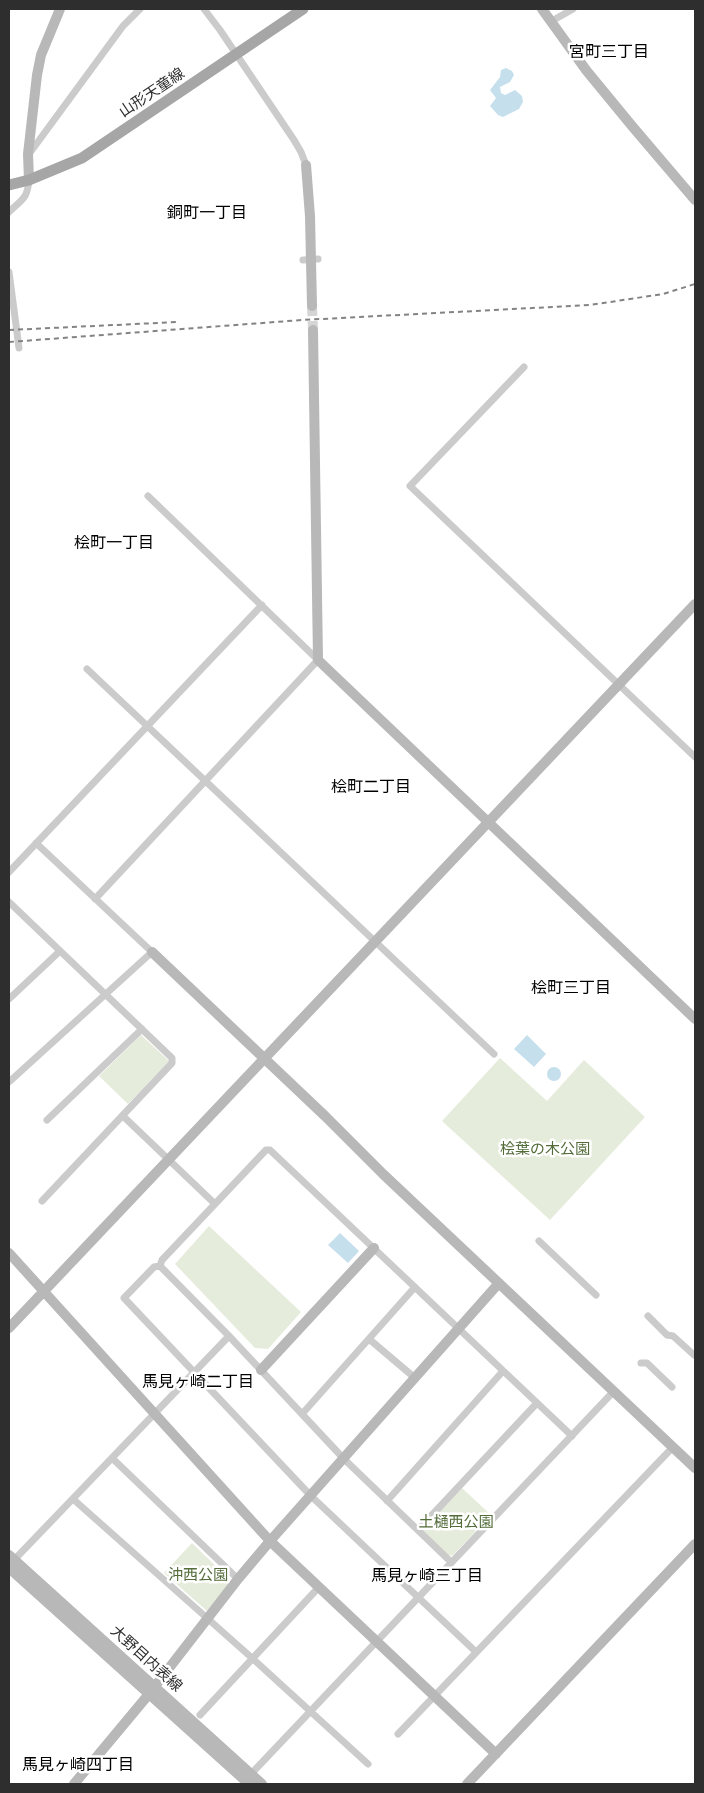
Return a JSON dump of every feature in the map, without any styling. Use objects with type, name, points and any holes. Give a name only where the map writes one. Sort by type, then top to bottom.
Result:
[{"type":"main road","name":"山形天童線","points":[[9,185],[29,180],[82,158],[303,9]]},
{"type":"street","points":[[9,212],[23,200],[28,190],[28,154],[40,62],[60,9]]},
{"type":"street","points":[[28,154],[123,26],[140,9]]},
{"type":"street","points":[[204,9],[237,54],[294,140],[306,165],[312,306]]},
{"type":"street","points":[[542,9],[550,22],[632,126],[695,200]]},
{"type":"street","points":[[550,22],[573,9]]},
{"type":"street","points":[[303,260],[318,260]]},
{"type":"street","points":[[9,272],[19,348]]},
{"type":"street","points":[[95,899],[318,660],[313,330]]},
{"type":"street","points":[[524,367],[410,486],[695,757]]},
{"type":"street","points":[[148,496],[695,1019]]},
{"type":"street","points":[[9,1328],[695,604]]},
{"type":"street","points":[[9,872],[262,605]]},
{"type":"street","points":[[87,669],[494,1054]]},
{"type":"street","points":[[36,843],[695,1468]]},
{"type":"street","points":[[9,902],[172,1058],[172,1063],[42,1201]]},
{"type":"street","points":[[9,999],[60,951]]},
{"type":"street","points":[[9,1082],[152,952]]},
{"type":"street","points":[[48,1120],[142,1029]]},
{"type":"street","points":[[123,1116],[214,1203]]},
{"type":"street","points":[[160,1266],[162,1260],[214,1203],[266,1150],[270,1150],[572,1436]]},
{"type":"street","points":[[539,1241],[596,1295]]},
{"type":"street","points":[[261,1370],[374,1248]]},
{"type":"street","points":[[9,1253],[270,1541],[496,1754]]},
{"type":"street","points":[[160,1266],[229,1336],[344,1459],[451,1562]]},
{"type":"street","points":[[160,1266],[154,1267],[124,1298],[311,1496],[476,1652]]},
{"type":"street","points":[[74,1784],[270,1541],[499,1283]]},
{"type":"street","points":[[302,1414],[415,1287]]},
{"type":"street","points":[[648,1316],[667,1336],[673,1336],[694,1355]]},
{"type":"street","points":[[10,1561],[73,1499],[229,1336]]},
{"type":"street","points":[[369,1339],[415,1378]]},
{"type":"street","points":[[641,1363],[647,1363],[672,1387]]},
{"type":"street","points":[[387,1501],[503,1371]]},
{"type":"street","points":[[247,1781],[451,1562],[614,1391]]},
{"type":"street","points":[[418,1530],[537,1403]]},
{"type":"street","points":[[398,1734],[673,1447]]},
{"type":"street","points":[[112,1458],[238,1579]]},
{"type":"street","points":[[73,1499],[208,1618],[368,1764]]},
{"type":"street","points":[[467,1784],[695,1544]]},
{"type":"street","name":"大野目内表線","points":[[10,1561],[247,1781],[262,1784]]},
{"type":"street","points":[[200,1715],[319,1587]]},
{"type":"green space","points":[[141,1035],[169,1061],[128,1104],[99,1076]]},
{"type":"green space","name":"桧葉の木公園","points":[[500,1058],[547,1101],[584,1060],[645,1117],[550,1220],[442,1121]]},
{"type":"green space","points":[[209,1226],[301,1312],[268,1349],[255,1348],[175,1264]]},
{"type":"green space","name":"土樋西公園","points":[[462,1488],[491,1515],[453,1555],[447,1556],[421,1531]]},
{"type":"green space","name":"沖西公園","points":[[192,1543],[229,1579],[228,1585],[207,1611],[164,1573]]},
{"type":"water","points":[[506,68],[512,71],[514,75],[510,82],[500,87],[501,93],[505,95],[515,90],[522,96],[523,102],[519,109],[503,117],[498,115],[490,106],[496,98],[490,90],[500,77],[501,70]]},
{"type":"water","points":[[527,1035],[546,1054],[534,1067],[514,1049]]},
{"type":"water","points":[[554,1067],[559,1069],[561,1074],[559,1079],[554,1081],[549,1079],[547,1074],[549,1069]]},
{"type":"water","points":[[340,1233],[359,1251],[348,1263],[328,1245]]},
{"type":"tunnel","points":[[312,306],[313,330]]},
{"type":"railway","points":[[9,342],[302,320],[590,305],[663,294],[695,284]]},
{"type":"railway","points":[[9,330],[178,322]]},
{"type":"district","name":"宮町三丁目","points":[[609,52]]},
{"type":"district","name":"銅町一丁目","points":[[207,213]]},
{"type":"district","name":"桧町一丁目","points":[[114,543]]},
{"type":"district","name":"桧町二丁目","points":[[371,787]]},
{"type":"district","name":"桧町三丁目","points":[[571,988]]},
{"type":"district","name":"馬見ヶ崎二丁目","points":[[198,1382]]},
{"type":"district","name":"馬見ヶ崎三丁目","points":[[427,1576]]},
{"type":"district","name":"馬見ヶ崎四丁目","points":[[78,1765]]}]
